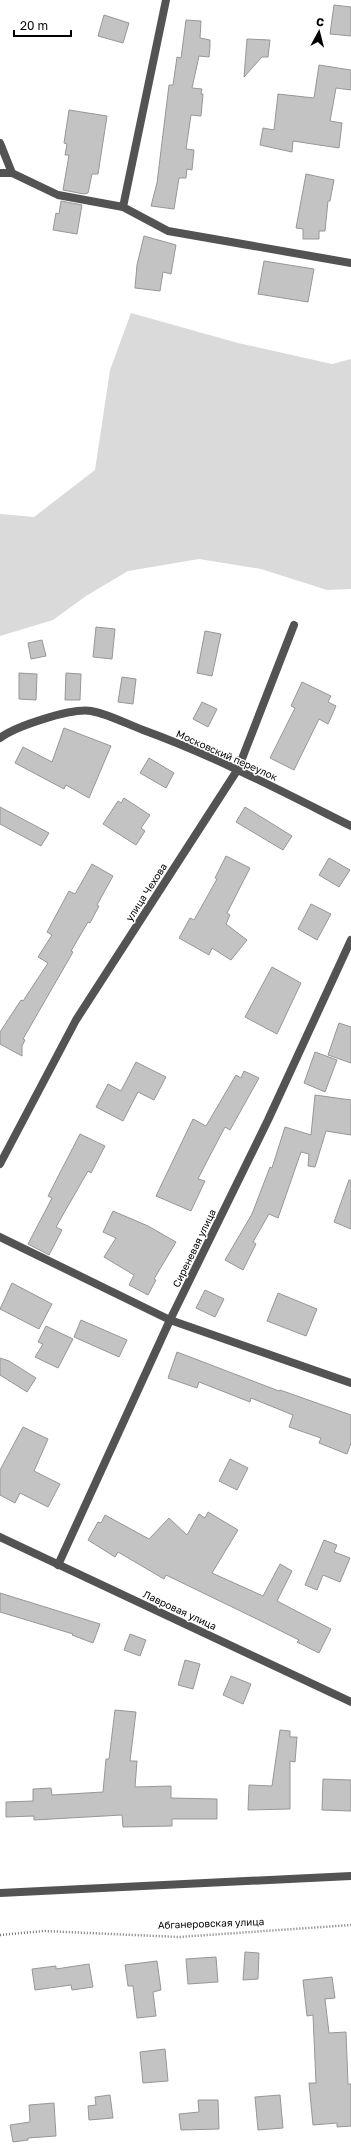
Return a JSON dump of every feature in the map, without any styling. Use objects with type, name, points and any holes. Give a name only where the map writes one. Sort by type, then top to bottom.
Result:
[{"type":"street","points":[[123,207],[166,0]]},
{"type":"street","points":[[0,143],[12,173]]},
{"type":"street","points":[[0,173],[12,173],[58,195],[123,207],[168,231],[351,263]]},
{"type":"street","name":"улица Чехова","points":[[0,1164],[76,1020],[238,769],[294,625]]},
{"type":"street","name":"Московский переулок","points":[[0,738],[8,732],[60,714],[91,711],[165,738],[238,769],[351,826]]},
{"type":"street","name":"Сиреневая улица","points":[[58,1565],[170,1320],[268,1120],[351,940]]},
{"type":"street","points":[[0,1237],[170,1320],[351,1383]]},
{"type":"street","name":"Лавровая улица","points":[[0,1537],[351,1702]]},
{"type":"street","points":[[0,1893],[351,1876]]},
{"type":"path","name":"Абганеровская улица","points":[[0,1935],[44,1931],[179,1937],[351,1926]]},
{"type":"shaded area","points":[[131,313],[238,343],[332,364],[351,359],[351,589],[327,590],[261,569],[199,559],[128,571],[86,596],[53,620],[0,636],[0,514],[34,517],[95,470],[110,370]]},
{"type":"building","points":[[334,5],[351,7],[351,36],[330,34]]},
{"type":"building","points":[[104,15],[129,23],[123,43],[98,36]]},
{"type":"building","points":[[186,20],[201,21],[200,38],[210,40],[210,46],[209,57],[199,56],[192,88],[202,89],[201,94],[203,94],[201,116],[191,115],[186,149],[194,150],[192,170],[187,169],[186,178],[179,178],[174,209],[151,206],[157,183],[169,85],[173,85],[177,57],[181,58]]},
{"type":"building","points":[[247,39],[270,40],[268,57],[262,57],[244,77]]},
{"type":"building","points":[[319,65],[351,70],[351,90],[336,88],[330,121],[342,123],[339,148],[293,141],[292,152],[260,145],[263,128],[274,130],[278,94],[314,98]]},
{"type":"building","points":[[69,110],[107,116],[98,174],[92,174],[88,193],[84,194],[63,190],[69,155],[65,155],[67,144],[64,143]]},
{"type":"building","points":[[306,174],[334,180],[330,201],[328,201],[325,231],[319,231],[319,239],[303,239],[303,229],[296,228]]},
{"type":"building","points":[[61,201],[82,205],[77,234],[53,230],[56,213],[59,214]]},
{"type":"building","points":[[144,236],[176,245],[171,274],[163,272],[160,291],[135,288],[137,265]]},
{"type":"building","points":[[264,261],[314,269],[308,302],[258,294]]},
{"type":"building","points":[[96,627],[115,629],[112,659],[93,657]]},
{"type":"building","points":[[205,631],[221,634],[212,676],[197,673]]},
{"type":"building","points":[[42,640],[46,656],[31,659],[28,643]]},
{"type":"building","points":[[19,673],[37,674],[36,700],[19,699]]},
{"type":"building","points":[[66,673],[81,674],[80,700],[65,700]]},
{"type":"building","points":[[122,677],[136,679],[133,704],[118,702]]},
{"type":"building","points":[[302,682],[331,696],[328,702],[336,706],[328,724],[319,719],[294,770],[270,758],[295,708],[291,706]]},
{"type":"building","points":[[202,702],[217,709],[208,727],[193,719]]},
{"type":"building","points":[[64,728],[111,746],[89,798],[66,785],[64,789],[15,763],[23,747],[52,762]]},
{"type":"building","points":[[149,758],[174,773],[166,788],[140,773]]},
{"type":"building","points":[[124,798],[150,815],[141,828],[145,831],[136,845],[103,824],[118,801],[121,803]]},
{"type":"building","points":[[0,807],[49,833],[41,846],[0,824]]},
{"type":"building","points":[[245,807],[292,836],[283,850],[236,822]]},
{"type":"building","points":[[226,856],[250,868],[227,913],[230,915],[226,924],[247,940],[231,960],[212,948],[209,955],[179,938],[190,918],[194,920],[217,879],[215,878]]},
{"type":"building","points":[[329,858],[350,870],[339,887],[319,875]]},
{"type":"building","points":[[92,864],[113,876],[97,905],[99,906],[90,923],[88,922],[71,951],[73,952],[23,1039],[25,1040],[22,1046],[22,1056],[0,1044],[0,1032],[48,963],[38,957],[52,935],[47,932],[69,891],[75,894]]},
{"type":"building","points":[[311,904],[331,914],[317,940],[298,929]]},
{"type":"building","points":[[272,967],[301,983],[277,1034],[245,1017]]},
{"type":"building","points":[[339,1023],[351,1027],[351,1063],[328,1055]]},
{"type":"building","points":[[315,1052],[337,1060],[325,1092],[304,1083]]},
{"type":"building","points":[[136,1062],[166,1077],[154,1100],[138,1092],[123,1121],[96,1107],[108,1084],[121,1091]]},
{"type":"building","points":[[244,1071],[259,1078],[230,1130],[225,1127],[205,1165],[198,1179],[205,1181],[191,1211],[156,1196],[193,1119],[206,1126],[236,1075],[241,1078]]},
{"type":"building","points":[[315,1095],[351,1100],[351,1135],[326,1131],[315,1167],[308,1166],[309,1154],[301,1152],[278,1218],[269,1214],[253,1242],[256,1244],[243,1270],[225,1260],[252,1214],[270,1167],[272,1168],[285,1127],[311,1135]]},
{"type":"building","points":[[80,1134],[105,1146],[91,1173],[88,1171],[56,1227],[62,1230],[49,1255],[28,1244],[52,1198],[48,1196]]},
{"type":"building","points":[[349,1180],[351,1180],[351,1229],[334,1222]]},
{"type":"building","points":[[113,1211],[148,1226],[176,1242],[154,1279],[156,1280],[148,1295],[129,1285],[134,1275],[104,1257],[116,1238],[103,1232]]},
{"type":"building","points":[[12,1283],[52,1304],[39,1329],[0,1309]]},
{"type":"building","points":[[205,1290],[224,1299],[215,1317],[196,1308]]},
{"type":"building","points":[[278,1293],[317,1309],[306,1336],[267,1321]]},
{"type":"building","points":[[81,1320],[127,1340],[119,1357],[74,1337]]},
{"type":"building","points":[[46,1326],[73,1339],[58,1368],[35,1357],[43,1344],[38,1342]]},
{"type":"building","points":[[177,1352],[279,1391],[280,1390],[351,1415],[351,1443],[347,1454],[319,1443],[321,1438],[289,1427],[293,1415],[251,1398],[250,1402],[199,1382],[197,1388],[168,1378]]},
{"type":"building","points":[[0,1358],[9,1361],[36,1378],[27,1392],[0,1375]]},
{"type":"building","points":[[23,1427],[48,1439],[34,1471],[60,1484],[48,1507],[20,1493],[15,1503],[0,1495],[0,1470]]},
{"type":"building","points":[[230,1459],[248,1468],[237,1490],[219,1481]]},
{"type":"building","points":[[208,1512],[238,1530],[212,1573],[263,1596],[280,1564],[292,1571],[277,1601],[331,1629],[319,1653],[297,1642],[299,1640],[166,1575],[164,1579],[118,1552],[115,1557],[88,1540],[98,1522],[101,1523],[105,1515],[149,1539],[169,1518],[187,1535],[199,1514],[205,1518]]},
{"type":"building","points":[[324,1540],[337,1545],[334,1552],[350,1558],[340,1582],[323,1575],[317,1590],[305,1585]]},
{"type":"building","points":[[0,1593],[100,1624],[93,1643],[72,1635],[73,1634],[0,1612]]},
{"type":"building","points":[[130,1634],[146,1640],[140,1656],[124,1650]]},
{"type":"building","points":[[185,1660],[200,1664],[193,1689],[178,1685]]},
{"type":"building","points":[[231,1676],[251,1684],[243,1704],[223,1695]]},
{"type":"building","points":[[115,1710],[136,1712],[130,1761],[137,1761],[135,1787],[171,1786],[171,1798],[217,1799],[217,1819],[172,1819],[172,1826],[123,1827],[122,1815],[34,1820],[34,1816],[6,1817],[6,1802],[33,1801],[33,1789],[51,1788],[52,1795],[103,1792],[106,1759],[109,1759]]},
{"type":"building","points":[[280,1730],[290,1731],[290,1737],[297,1737],[295,1762],[290,1761],[290,1809],[248,1810],[249,1785],[272,1786]]},
{"type":"building","points":[[323,1779],[351,1780],[351,1811],[322,1810]]},
{"type":"building","points":[[245,1952],[259,1953],[258,1979],[243,1980]]},
{"type":"building","points":[[216,1957],[218,1982],[188,1984],[186,1959]]},
{"type":"building","points":[[157,1961],[161,1990],[153,1992],[156,2016],[137,2018],[133,1986],[128,1986],[125,1965]]},
{"type":"building","points":[[89,1964],[93,1987],[72,1990],[71,1985],[35,1990],[32,1969],[56,1966],[56,1969]]},
{"type":"building","points":[[332,1977],[335,1998],[325,1999],[329,2033],[346,2032],[348,2084],[351,2084],[351,2126],[337,2127],[337,2123],[313,2125],[309,2083],[316,2083],[313,2015],[307,2016],[303,1980]]},
{"type":"building","points":[[165,2049],[168,2081],[143,2083],[140,2052]]},
{"type":"building","points":[[110,2095],[113,2118],[89,2120],[88,2106],[96,2105],[95,2097]]},
{"type":"building","points":[[280,2095],[283,2128],[258,2130],[255,2097]]},
{"type":"building","points":[[198,2100],[218,2100],[219,2129],[181,2130],[179,2114],[199,2112]]},
{"type":"building","points":[[54,2103],[56,2136],[28,2138],[28,2140],[13,2142],[10,2125],[30,2122],[29,2105]]}]
